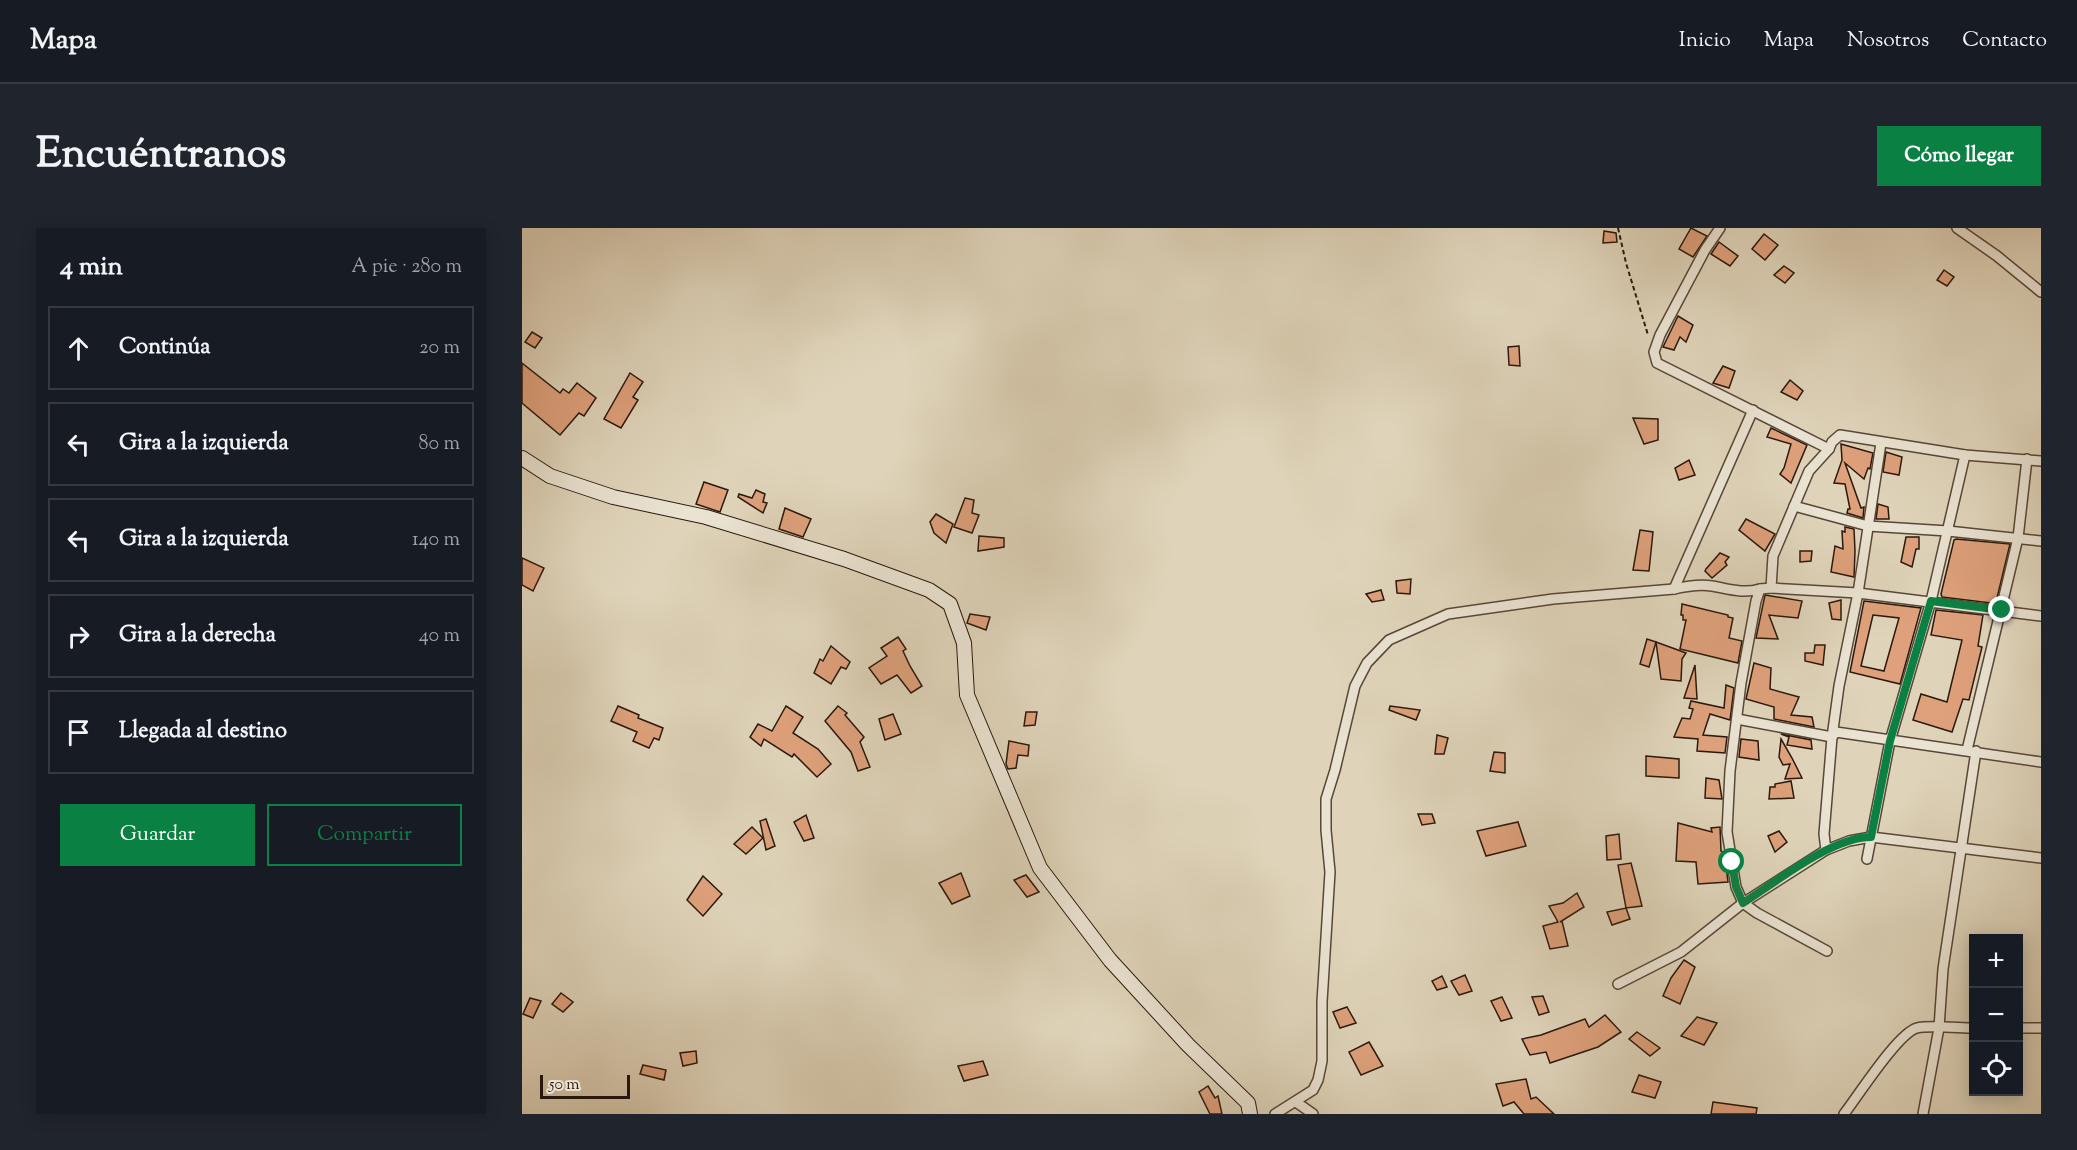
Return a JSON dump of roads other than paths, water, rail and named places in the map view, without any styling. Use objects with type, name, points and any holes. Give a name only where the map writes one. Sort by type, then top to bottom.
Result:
[{"type":"street","points":[[1720,228],[1700,259],[1660,335],[1654,352],[1657,363],[1829,449]]},
{"type":"street","points":[[1957,228],[1997,256],[2041,292]]},
{"type":"street","points":[[1674,589],[1753,410]]},
{"type":"street","points":[[1771,588],[1773,556],[1809,471],[1840,435],[1965,455],[2041,461]]},
{"type":"street","points":[[1826,850],[1824,834],[1832,737],[1839,686],[1858,593],[1881,443]]},
{"type":"street","points":[[1867,859],[1890,741],[1931,601],[1965,455]]},
{"type":"street","points":[[522,458],[550,476],[613,497],[706,517],[844,560],[929,590],[950,604],[964,643],[967,695],[1040,868],[1110,960],[1188,1045],[1248,1103],[1250,1114]]},
{"type":"street","points":[[1923,1114],[1940,1028],[1943,969],[1961,848],[1972,751],[2018,538],[2027,459]]},
{"type":"street","points":[[1794,506],[1868,526],[1948,531],[2041,541]]},
{"type":"street","points":[[1275,1114],[1312,1090],[1318,1080],[1322,1061],[1322,1002],[1330,872],[1326,800],[1355,686],[1367,663],[1389,640],[1448,614],[1553,599],[1674,589],[1691,585],[1748,593],[1771,588],[1858,593],[2041,616]]},
{"type":"street","points":[[1760,589],[1741,683],[1730,771],[1727,832],[1736,887],[1743,903],[1781,927],[1827,951]]},
{"type":"street","points":[[1737,719],[1832,737]]},
{"type":"street","points":[[1832,737],[1836,732],[2041,762]]},
{"type":"street","points":[[1618,984],[1681,952],[1743,903],[1826,850],[1849,841],[1871,837],[2041,858]]},
{"type":"street","points":[[1844,1114],[1892,1049],[1909,1031],[1918,1027],[1969,1028]]},
{"type":"street","points":[[2023,1028],[2041,1028]]},
{"type":"street","points":[[1296,1102],[1313,1114]]}]
